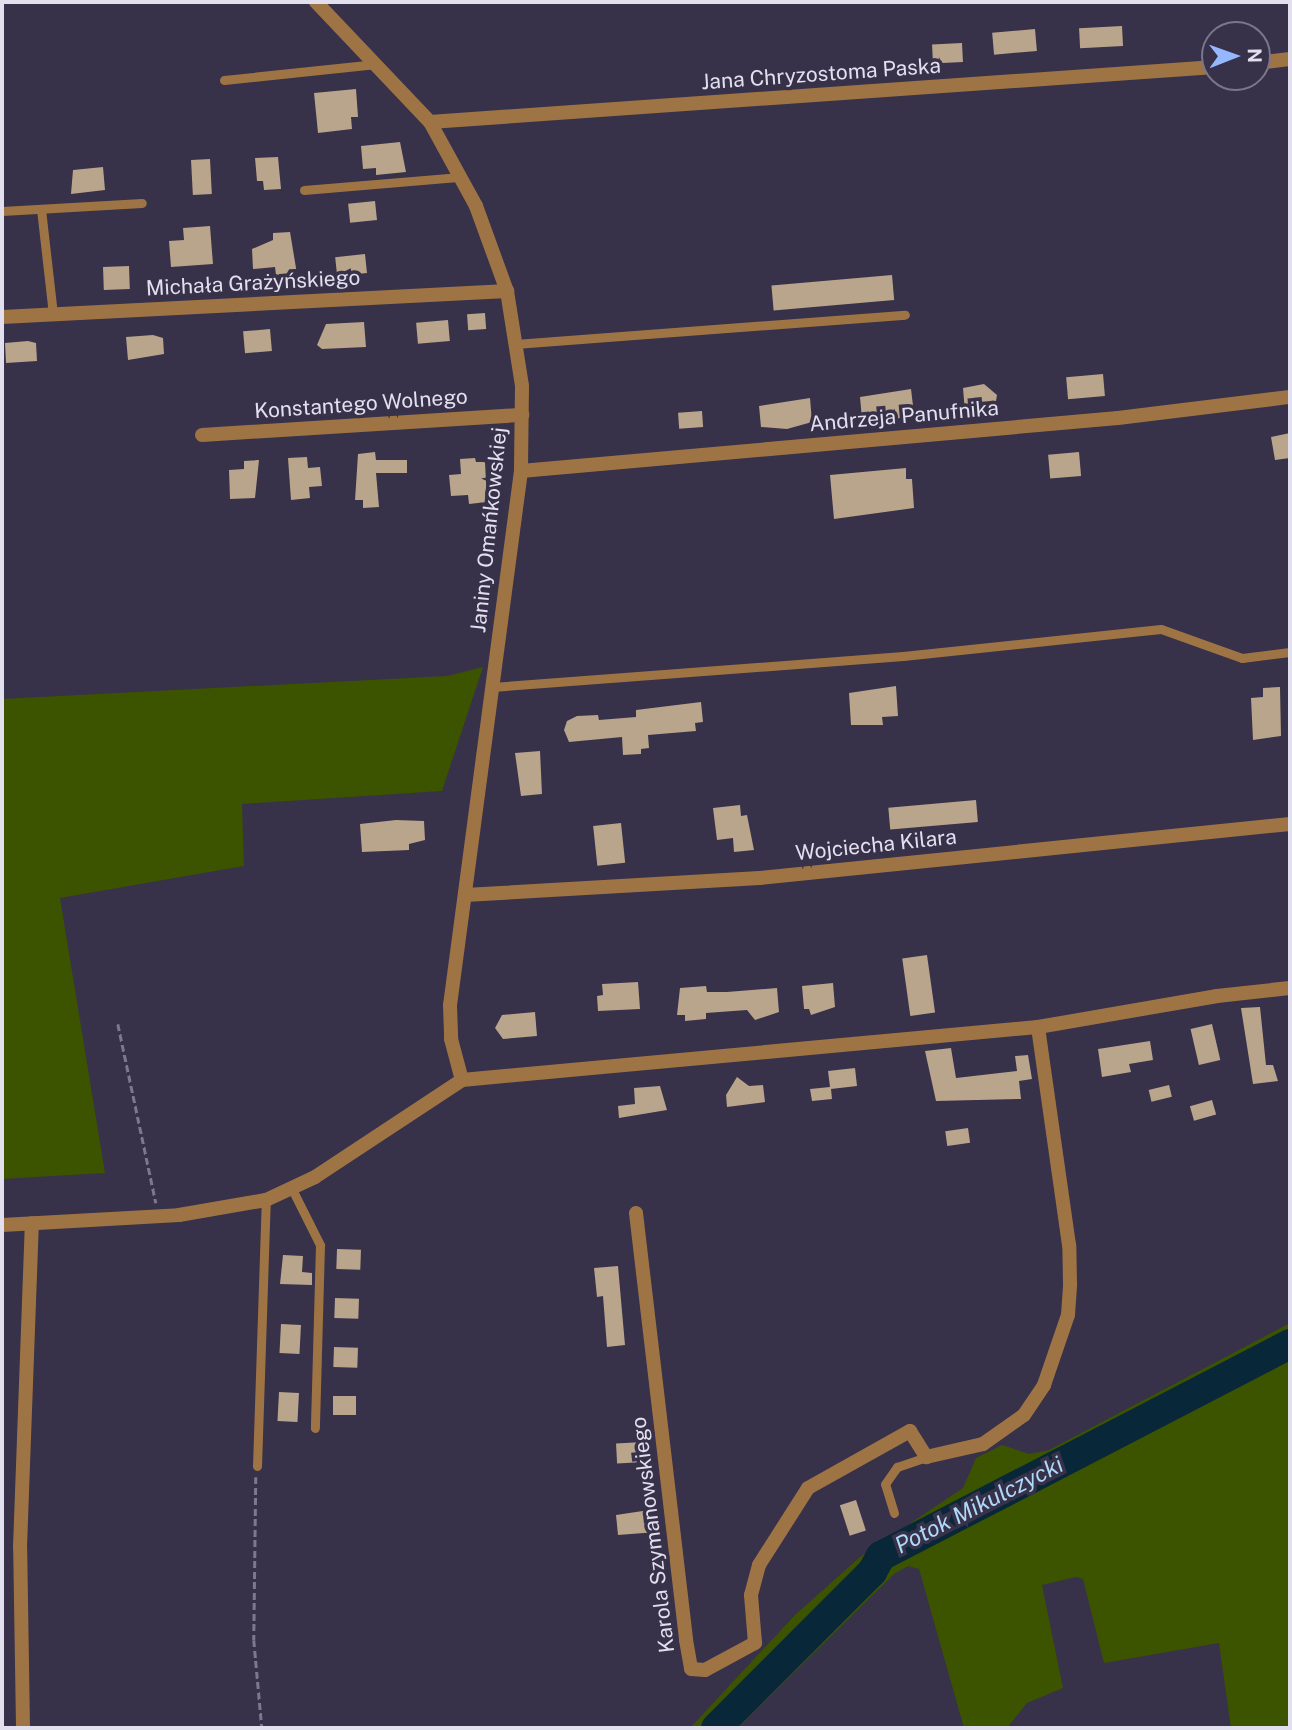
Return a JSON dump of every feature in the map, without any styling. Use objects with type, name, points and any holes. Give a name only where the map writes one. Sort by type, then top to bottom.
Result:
[{"type":"street","name":"Janiny Omańkowskiej","points":[[316,2],[430,122],[476,205],[507,291],[515,344],[522,415],[521,471],[450,1005],[452,1039],[462,1080]]},
{"type":"street","points":[[1271,62],[1290,60]]},
{"type":"street","name":"Jana Chryzostoma Paska","points":[[430,122],[1201,67]]},
{"type":"street","name":"Michała Grażyńskiego","points":[[2,317],[507,291]]},
{"type":"street","name":"Andrzeja Panufnika","points":[[521,471],[1118,418],[1290,397]]},
{"type":"street","name":"Konstantego Wolnego","points":[[202,435],[522,415]]},
{"type":"street","name":"Wojciecha Kilara","points":[[465,895],[760,878],[1290,824]]},
{"type":"street","points":[[2,1225],[216,1212],[266,1200],[292,1189],[462,1080],[1038,1027],[1217,996],[1290,988]]},
{"type":"street","points":[[926,1457],[983,1444],[1024,1415],[1044,1385],[1068,1315],[1069,1245],[1038,1027]]},
{"type":"street","name":"Karola Szymanowskiego","points":[[636,1213],[691,1669],[705,1670],[755,1643],[751,1595],[758,1565],[808,1488],[893,1437],[910,1431],[926,1457]]},
{"type":"street","points":[[23,1728],[20,1547],[32,1223]]},
{"type":"lane","points":[[225,80],[376,64]]},
{"type":"lane","points":[[304,190],[460,177]]},
{"type":"lane","points":[[2,211],[142,203]]},
{"type":"lane","points":[[41,209],[53,315]]},
{"type":"lane","points":[[515,344],[905,315]]},
{"type":"lane","points":[[492,687],[903,656],[1161,629],[1177,631],[1219,653],[1242,658],[1290,652]]},
{"type":"lane","points":[[292,1189],[320,1245],[314,1428]]},
{"type":"lane","points":[[257,1466],[266,1200]]},
{"type":"lane","points":[[894,1513],[885,1484],[897,1468],[926,1457]]},
{"type":"path","points":[[118,1024],[160,1216]]},
{"type":"path","points":[[257,1466],[254,1640],[262,1728]]},
{"type":"green space","points":[[483,667],[442,791],[242,804],[244,866],[60,898],[105,1173],[2,1179],[2,699],[447,676]]},
{"type":"green space","points":[[1290,1323],[1290,1728],[1231,1728],[1219,1643],[1104,1663],[1083,1579],[1076,1577],[1042,1585],[1063,1688],[1027,1703],[1007,1728],[964,1728],[919,1569],[908,1566],[894,1574],[738,1728],[690,1728],[795,1615],[860,1557],[963,1488],[976,1458],[1002,1445],[1029,1454],[1049,1450]]},
{"type":"building","points":[[1122,26],[1123,46],[1080,48],[1079,28]]},
{"type":"building","points":[[1035,29],[1037,51],[994,55],[992,33]]},
{"type":"building","points":[[962,43],[963,62],[933,64],[932,45]]},
{"type":"building","points":[[356,89],[358,117],[351,117],[352,129],[318,133],[314,93]]},
{"type":"building","points":[[400,142],[406,172],[376,175],[376,168],[363,169],[361,146]]},
{"type":"building","points":[[278,157],[281,189],[264,190],[263,181],[257,181],[255,158]]},
{"type":"building","points":[[210,159],[212,194],[193,195],[191,160]]},
{"type":"building","points":[[103,167],[105,190],[71,194],[73,170]]},
{"type":"building","points":[[375,201],[377,220],[350,223],[348,204]]},
{"type":"building","points":[[210,226],[213,264],[171,267],[169,241],[184,240],[183,228]]},
{"type":"building","points":[[290,232],[297,274],[276,275],[275,267],[253,269],[252,249],[273,240],[273,233]]},
{"type":"building","points":[[365,254],[367,273],[337,276],[335,257]]},
{"type":"building","points":[[129,266],[130,289],[104,290],[103,267]]},
{"type":"building","points":[[892,275],[894,300],[774,310],[771,286]]},
{"type":"building","points":[[485,313],[486,329],[468,330],[467,314]]},
{"type":"building","points":[[448,320],[450,341],[418,344],[416,323]]},
{"type":"building","points":[[364,322],[366,347],[322,349],[317,345],[326,324]]},
{"type":"building","points":[[270,329],[272,351],[245,353],[243,331]]},
{"type":"building","points":[[153,335],[163,338],[164,354],[128,360],[126,337]]},
{"type":"building","points":[[5,343],[36,343],[37,361],[6,363]]},
{"type":"building","points":[[1103,374],[1105,396],[1068,399],[1066,377]]},
{"type":"building","points":[[984,384],[997,395],[995,407],[965,412],[963,388]]},
{"type":"building","points":[[911,389],[914,414],[889,421],[862,419],[860,397]]},
{"type":"building","points":[[810,398],[812,422],[787,429],[761,427],[759,406]]},
{"type":"building","points":[[702,411],[703,427],[679,429],[678,413]]},
{"type":"building","points":[[1290,433],[1290,458],[1275,460],[1271,437]]},
{"type":"building","points":[[375,452],[376,460],[407,460],[407,473],[376,473],[379,507],[363,508],[363,500],[355,500],[358,454]]},
{"type":"building","points":[[1079,452],[1081,476],[1050,479],[1048,455]]},
{"type":"building","points":[[307,457],[308,468],[320,467],[322,486],[309,487],[310,498],[291,500],[288,458]]},
{"type":"building","points":[[475,458],[476,462],[485,462],[487,502],[469,504],[468,495],[451,496],[449,475],[461,474],[460,459]]},
{"type":"building","points":[[259,460],[255,498],[230,499],[229,470],[244,469],[244,461]]},
{"type":"building","points":[[906,468],[906,479],[912,479],[914,508],[834,519],[830,475]]},
{"type":"building","points":[[896,686],[898,716],[882,717],[883,725],[851,725],[849,693]]},
{"type":"building","points":[[1280,687],[1281,736],[1253,740],[1251,698],[1263,697],[1263,688]]},
{"type":"building","points":[[701,702],[703,722],[695,723],[696,731],[648,735],[649,748],[641,749],[641,754],[623,755],[622,737],[569,742],[564,730],[567,721],[577,716],[598,715],[599,720],[636,717],[636,710]]},
{"type":"building","points":[[540,751],[542,794],[521,796],[515,753]]},
{"type":"building","points":[[976,800],[978,822],[890,830],[888,808]]},
{"type":"building","points":[[740,805],[741,816],[747,815],[754,850],[734,852],[733,838],[717,840],[713,808]]},
{"type":"building","points":[[396,820],[424,821],[425,840],[409,844],[409,850],[362,852],[360,824]]},
{"type":"building","points":[[621,823],[625,863],[597,866],[593,826]]},
{"type":"building","points":[[927,955],[935,1012],[910,1016],[902,958]]},
{"type":"building","points":[[638,982],[640,1009],[598,1011],[597,996],[603,995],[602,984]]},
{"type":"building","points":[[833,983],[835,1007],[811,1015],[809,1009],[804,1009],[802,986]]},
{"type":"building","points":[[706,986],[707,992],[777,988],[779,1012],[755,1020],[747,1010],[706,1013],[706,1019],[685,1021],[685,1015],[677,1015],[680,988]]},
{"type":"building","points":[[1260,1007],[1266,1065],[1273,1065],[1278,1081],[1253,1084],[1241,1008]]},
{"type":"building","points":[[535,1012],[537,1036],[503,1039],[495,1028],[502,1015]]},
{"type":"building","points":[[1212,1024],[1220,1060],[1199,1065],[1191,1029]]},
{"type":"building","points":[[1150,1041],[1153,1060],[1129,1064],[1131,1072],[1102,1077],[1098,1049]]},
{"type":"building","points":[[951,1048],[956,1078],[1017,1071],[1015,1056],[1028,1055],[1032,1079],[1019,1081],[1021,1099],[936,1101],[925,1051]]},
{"type":"building","points":[[855,1068],[857,1086],[831,1089],[832,1099],[812,1101],[810,1089],[830,1087],[828,1071]]},
{"type":"building","points":[[737,1077],[749,1086],[763,1085],[765,1102],[727,1107],[726,1095]]},
{"type":"building","points":[[1169,1085],[1172,1097],[1152,1102],[1149,1090]]},
{"type":"building","points":[[660,1086],[667,1110],[619,1118],[618,1106],[635,1104],[634,1088]]},
{"type":"building","points":[[1212,1100],[1216,1114],[1194,1121],[1190,1106]]},
{"type":"building","points":[[968,1128],[970,1143],[947,1146],[945,1131]]},
{"type":"building","points":[[337,1249],[361,1250],[360,1270],[336,1269]]},
{"type":"building","points":[[283,1255],[303,1256],[302,1272],[312,1273],[312,1285],[280,1284]]},
{"type":"building","points":[[618,1266],[625,1345],[607,1347],[603,1296],[597,1297],[594,1268]]},
{"type":"building","points":[[335,1298],[359,1299],[358,1319],[334,1318]]},
{"type":"building","points":[[281,1324],[301,1325],[299,1354],[279,1353]]},
{"type":"building","points":[[334,1347],[358,1348],[357,1368],[333,1367]]},
{"type":"building","points":[[279,1392],[299,1393],[297,1422],[277,1421]]},
{"type":"building","points":[[333,1396],[356,1396],[356,1415],[333,1415]]},
{"type":"building","points":[[643,1442],[644,1462],[617,1463],[616,1443]]},
{"type":"building","points":[[856,1500],[866,1530],[850,1536],[840,1505]]},
{"type":"building","points":[[656,1509],[657,1532],[618,1535],[616,1515]]},
{"type":"waterway","name":"Potok Mikulczycki","points":[[716,1728],[872,1572],[881,1556],[1290,1344]]}]
